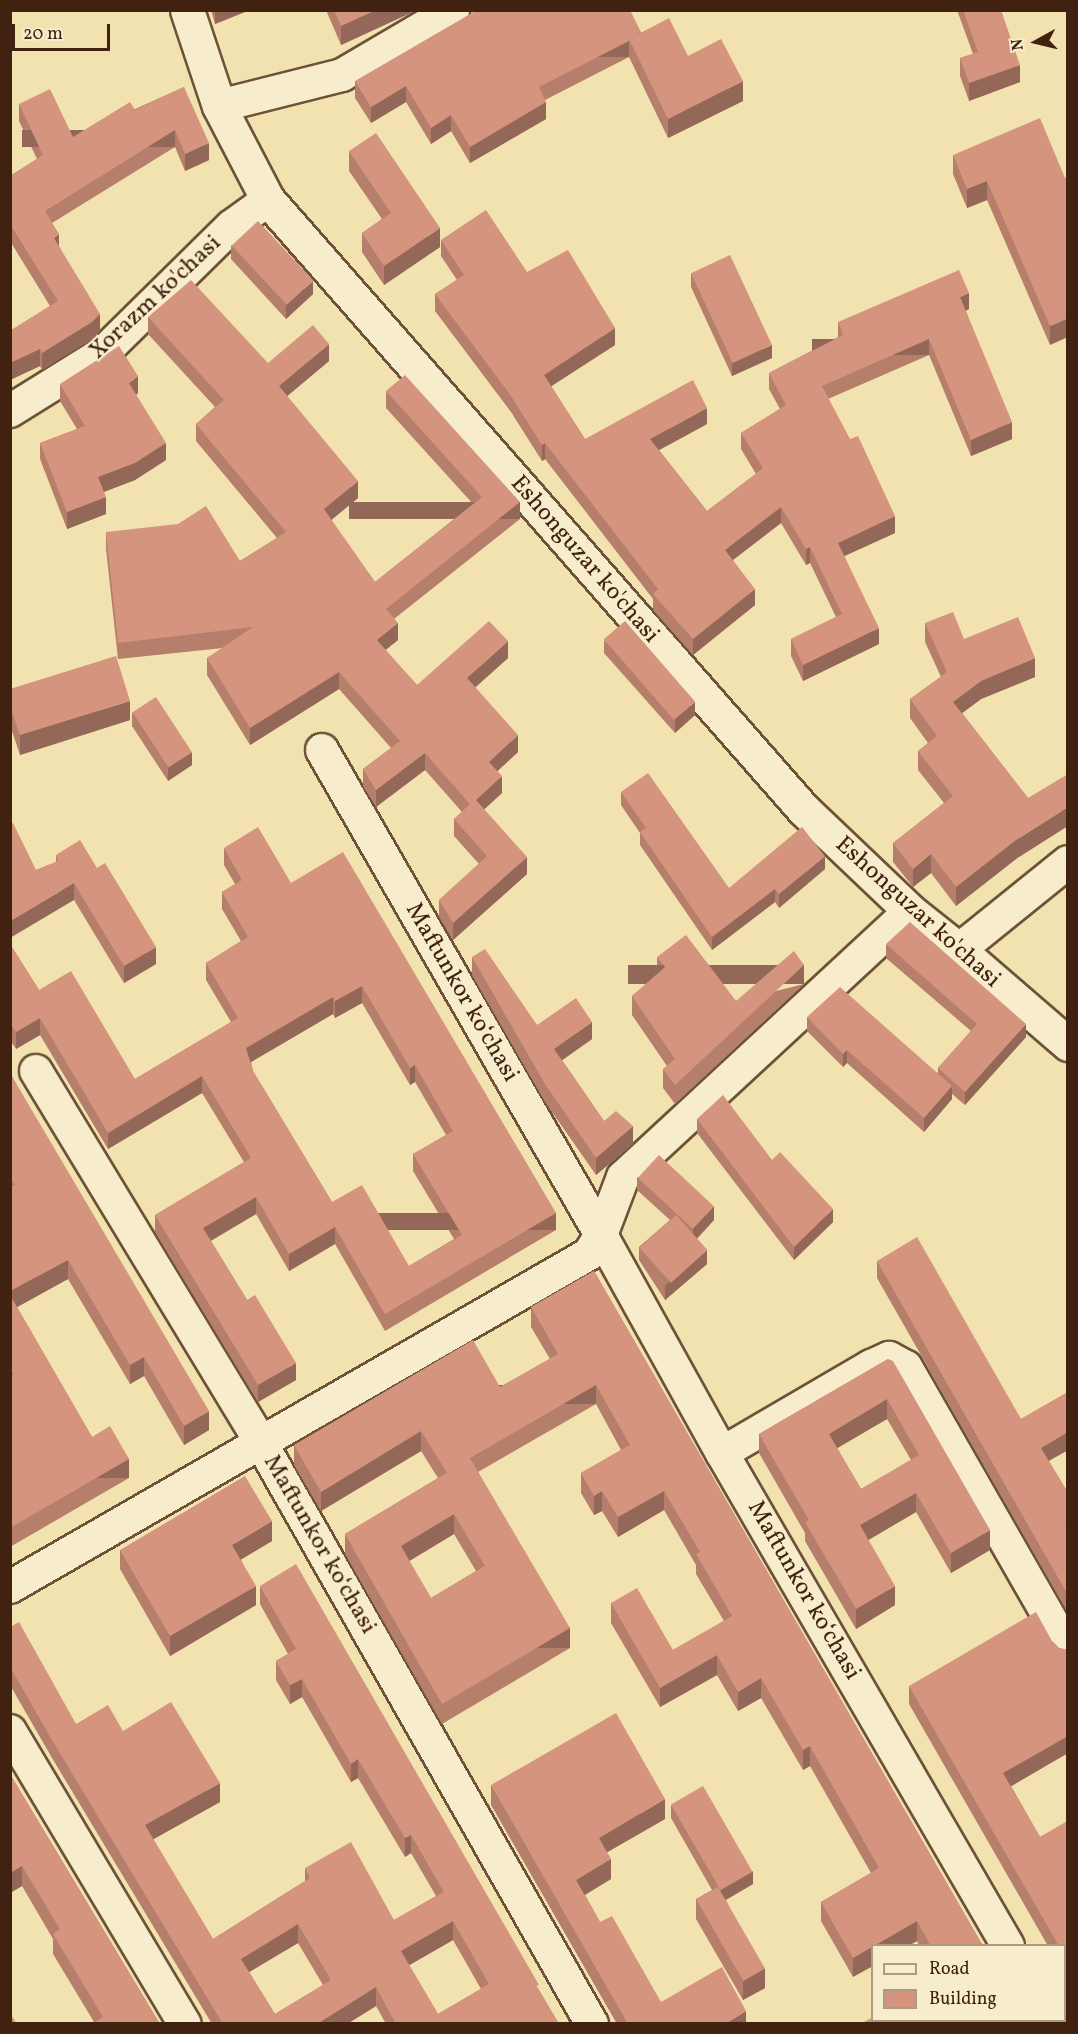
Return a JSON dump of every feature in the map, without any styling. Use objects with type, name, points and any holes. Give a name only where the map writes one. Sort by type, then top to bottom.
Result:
[{"type":"street","name":"Eshonguzar ko'chasi","points":[[187,10],[219,106],[268,200],[803,809],[910,911],[1068,1044]]},
{"type":"street","points":[[219,106],[342,75],[453,10]]},
{"type":"street","name":"Xorazm ko'chasi","points":[[10,411],[103,353],[232,226],[268,200]]},
{"type":"street","name":"Maftunkor koʻchasi","points":[[322,750],[601,1235],[722,1453],[1007,1944]]},
{"type":"street","points":[[959,950],[1068,862]]},
{"type":"street","name":"Maftunkor koʻchasi","points":[[10,1587],[260,1441],[589,1254],[601,1235],[622,1177],[910,911]]},
{"type":"street","name":"Maftunkor koʻchasi","points":[[36,1071],[260,1441],[592,2024]]},
{"type":"street","points":[[722,1453],[871,1366],[889,1358],[906,1367],[1068,1650]]},
{"type":"street","points":[[10,1731],[185,2024]]},
{"type":"building","points":[[334,10],[376,10],[341,26]]},
{"type":"building","points":[[477,10],[630,10],[641,32],[629,41],[539,87],[546,102],[470,147],[451,115],[431,128],[406,86],[371,107],[355,81]]},
{"type":"building","points":[[963,10],[1001,10],[1020,65],[969,83],[960,58],[978,52]]},
{"type":"building","points":[[669,18],[688,56],[721,39],[743,81],[668,119],[629,39]]},
{"type":"building","points":[[184,87],[209,143],[185,154],[175,130],[45,211],[59,234],[54,238],[100,314],[92,322],[42,353],[40,349],[10,363],[10,331],[58,301],[10,224],[10,208],[12,207],[10,204],[10,176],[43,155],[19,104],[50,89],[73,137],[130,102],[135,110]]},
{"type":"building","points":[[1040,118],[1065,178],[1068,177],[1068,318],[1050,326],[987,181],[967,189],[953,155]]},
{"type":"building","points":[[376,133],[440,228],[384,266],[362,233],[391,213],[349,151]]},
{"type":"building","points":[[486,210],[527,272],[568,250],[615,328],[544,375],[585,439],[693,380],[707,408],[650,439],[707,511],[763,468],[741,433],[786,405],[769,373],[843,335],[838,322],[959,270],[969,293],[960,297],[1012,422],[971,440],[929,339],[822,386],[850,439],[858,436],[895,516],[838,543],[879,628],[803,665],[791,639],[842,614],[810,547],[806,549],[781,507],[725,550],[755,589],[693,639],[653,594],[658,589],[545,443],[542,445],[511,396],[435,294],[464,275],[441,240]]},
{"type":"building","points":[[258,221],[313,280],[287,305],[232,246]]},
{"type":"building","points":[[730,255],[772,345],[733,363],[691,273]]},
{"type":"building","points":[[191,280],[268,363],[313,325],[329,344],[279,386],[358,481],[324,509],[375,582],[482,497],[386,391],[405,375],[520,502],[386,609],[398,623],[377,640],[417,685],[489,621],[508,641],[467,678],[518,735],[489,762],[502,776],[476,800],[527,857],[453,923],[439,900],[487,856],[454,819],[470,804],[425,753],[376,790],[363,769],[400,741],[339,672],[250,728],[207,658],[253,627],[118,643],[106,532],[178,524],[206,506],[240,561],[286,532],[196,424],[224,400],[148,317]]},
{"type":"building","points":[[119,346],[138,376],[129,383],[166,443],[135,463],[98,477],[106,497],[67,512],[40,443],[85,426],[60,384]]},
{"type":"building","points":[[953,612],[964,639],[1018,617],[1035,658],[981,681],[953,702],[1028,798],[1068,774],[1068,807],[1016,840],[956,887],[931,854],[913,869],[893,843],[953,796],[918,751],[937,736],[910,699],[947,672],[925,623]]},
{"type":"building","points":[[625,621],[695,702],[674,720],[604,639]]},
{"type":"building","points":[[116,656],[130,701],[20,735],[10,706],[10,689]]},
{"type":"building","points":[[156,697],[192,752],[168,768],[133,712]]},
{"type":"building","points":[[648,773],[729,888],[802,827],[825,856],[779,894],[775,889],[712,937],[640,832],[646,828],[621,792]]},
{"type":"building","points":[[13,823],[36,870],[58,861],[56,855],[80,840],[97,868],[105,863],[156,947],[124,966],[74,883],[10,921],[10,825]]},
{"type":"building","points":[[258,827],[291,883],[343,852],[556,1213],[385,1314],[335,1227],[289,1254],[256,1197],[203,1228],[247,1300],[255,1295],[296,1363],[258,1385],[155,1215],[251,1158],[202,1076],[108,1133],[40,1018],[16,1032],[10,1023],[10,944],[39,990],[71,971],[135,1079],[238,1018],[206,963],[248,937],[222,892],[242,880],[224,848]],"holes":[[[362,986],[410,1068],[415,1065],[453,1131],[413,1154],[462,1235],[409,1266],[362,1185],[332,1202],[253,1071],[246,1048],[333,997],[335,1001]]]},
{"type":"building","points":[[910,922],[1026,1024],[965,1092],[938,1068],[977,1024],[886,944]]},
{"type":"building","points":[[686,935],[736,1001],[794,951],[804,965],[675,1085],[663,1069],[675,1059],[632,996],[665,967],[657,957]]},
{"type":"building","points":[[485,949],[537,1025],[576,998],[592,1022],[554,1049],[604,1121],[616,1111],[633,1126],[596,1158],[545,1084],[472,957]]},
{"type":"building","points":[[840,987],[952,1086],[924,1118],[847,1050],[843,1054],[807,1017]]},
{"type":"building","points":[[10,1073],[209,1411],[184,1426],[144,1357],[130,1365],[68,1260],[10,1291],[10,1187],[15,1185],[10,1178]]},
{"type":"building","points":[[723,1095],[772,1160],[780,1152],[833,1209],[794,1247],[697,1119]]},
{"type":"building","points":[[659,1155],[714,1206],[693,1229],[638,1178]]},
{"type":"building","points":[[676,1215],[707,1250],[671,1283],[640,1248]]},
{"type":"building","points":[[917,1237],[1021,1419],[1068,1392],[1068,1432],[1041,1448],[1068,1493],[1068,1525],[1065,1526],[1068,1531],[1068,1595],[877,1261]]},
{"type":"building","points":[[594,1271],[982,1944],[930,1944],[917,1921],[877,1944],[871,1944],[871,1948],[853,1958],[821,1902],[879,1868],[810,1746],[803,1750],[761,1678],[738,1692],[717,1655],[660,1688],[611,1603],[637,1588],[673,1650],[732,1616],[696,1554],[700,1552],[664,1491],[618,1517],[602,1491],[594,1496],[581,1473],[630,1445],[596,1385],[470,1458],[570,1628],[442,1704],[345,1534],[447,1473],[421,1431],[321,1492],[294,1445],[473,1340],[500,1387],[558,1354],[531,1307]],"holes":[[[454,1514],[485,1566],[431,1598],[401,1546]]]},
{"type":"building","points":[[10,1295],[92,1437],[110,1426],[129,1459],[10,1528],[10,1376],[14,1374],[10,1368]]},
{"type":"building","points":[[888,1359],[893,1361],[990,1530],[951,1553],[916,1493],[860,1525],[895,1586],[856,1609],[805,1522],[809,1520],[759,1434]],"holes":[[[887,1399],[919,1455],[861,1489],[829,1434]]]},
{"type":"building","points":[[245,1476],[272,1521],[232,1545],[256,1586],[170,1636],[120,1550]]},
{"type":"building","points":[[296,1564],[539,1985],[536,1986],[559,2024],[396,2024],[376,1987],[317,2024],[223,2024],[10,1667],[10,1627],[19,1622],[76,1724],[108,1705],[123,1731],[171,1702],[220,1783],[145,1825],[213,1939],[310,1878],[305,1868],[351,1842],[394,1920],[444,1892],[411,1835],[405,1838],[358,1759],[351,1764],[302,1679],[290,1685],[276,1661],[296,1649],[260,1586]],"holes":[[[453,1921],[489,1984],[438,2014],[401,1951]],[[298,1924],[331,1980],[275,2014],[241,1959]]]},
{"type":"building","points":[[1036,1612],[1052,1641],[1059,1648],[1068,1650],[1068,1736],[1003,1773],[1040,1837],[1068,1821],[1068,1961],[1066,1944],[1058,1944],[909,1686]]},
{"type":"building","points":[[616,1713],[665,1799],[599,1838],[611,1859],[576,1880],[600,1922],[612,1916],[661,2002],[722,1967],[746,2011],[725,2024],[628,2024],[491,1785]]},
{"type":"building","points":[[10,1774],[160,2024],[92,2024],[103,2017],[53,1934],[60,1929],[22,1866],[10,1873]]},
{"type":"building","points":[[703,1786],[753,1872],[720,1890],[671,1804]]},
{"type":"building","points":[[718,1887],[765,1968],[743,1981],[696,1900]]},
{"type":"building","points":[[10,2013],[17,2024],[10,2024]]},
{"type":"building","points":[[871,2018],[871,2022],[928,2022],[925,2024],[860,2024]]},
{"type":"building","points":[[968,2022],[1026,2022],[1026,2024],[968,2024]]}]
